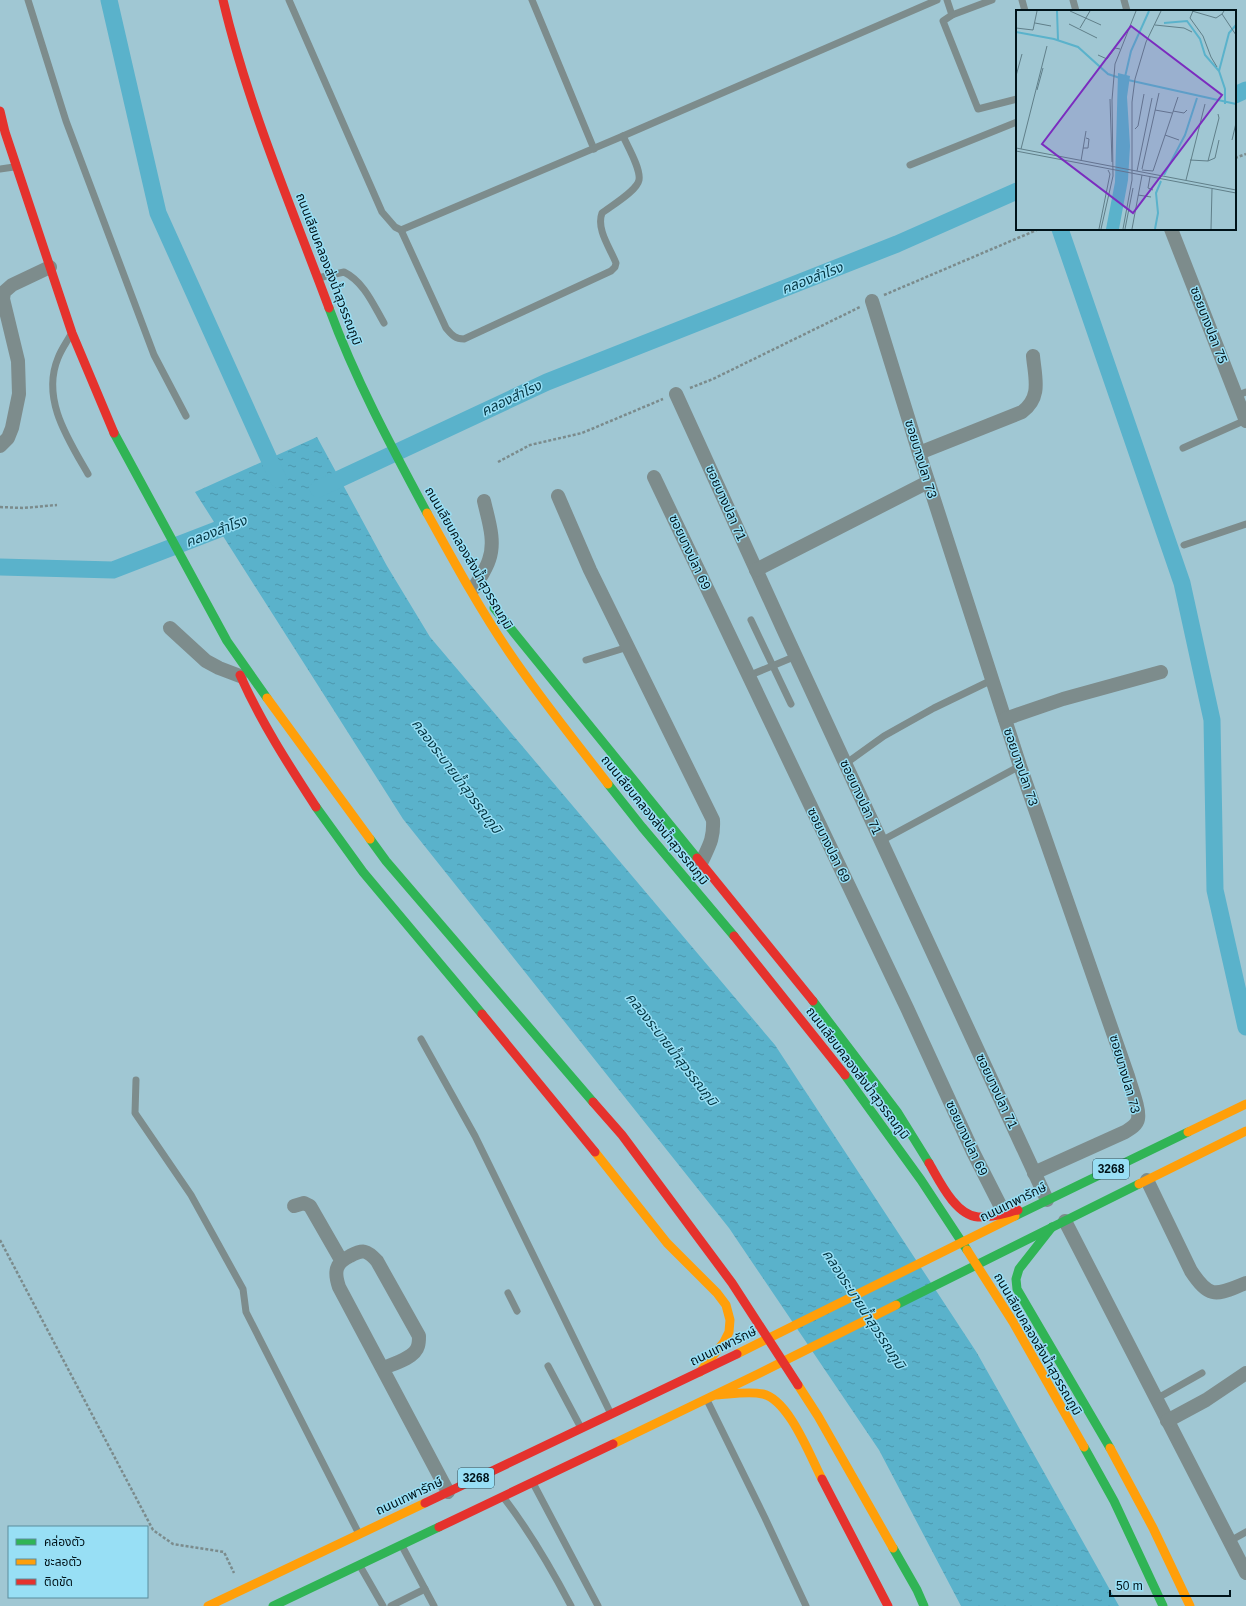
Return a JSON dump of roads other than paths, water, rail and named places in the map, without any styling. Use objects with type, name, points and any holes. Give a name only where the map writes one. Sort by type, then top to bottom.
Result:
[{"type":"main road","name":"ถนนเลียบคลองส่งน้ำสุวรรณภูมิ","points":[[224,0],[232,38],[256,114],[340,338],[383,432],[460,574],[509,652],[558,721],[642,827],[755,962],[839,1066],[921,1180],[1013,1322],[1114,1502],[1163,1606]]},
{"type":"main road","points":[[0,111],[16,166],[72,332],[113,431],[227,641],[316,767],[386,861],[622,1135],[732,1283],[818,1416],[917,1590],[924,1606]]},
{"type":"main road","points":[[460,574],[497,610],[827,1018],[898,1113],[951,1199],[962,1210],[971,1216],[985,1216],[1034,1207]]},
{"type":"main road","points":[[233,650],[240,676],[252,702],[277,746],[320,813],[363,872],[574,1125],[667,1243],[717,1293],[726,1305],[730,1320],[729,1332],[724,1342],[700,1372]]},
{"type":"main road","name":"ถนนเทพารักษ์","points":[[208,1606],[700,1372],[1047,1200],[1246,1104]]},
{"type":"main road","name":"3268","points":[[274,1606],[709,1396],[758,1374],[1246,1131]]},
{"type":"main road","points":[[1059,1223],[1019,1269],[1016,1279],[1017,1289],[1110,1448],[1154,1528],[1190,1606]]},
{"type":"main road","points":[[709,1396],[758,1394],[770,1396],[779,1402],[789,1415],[888,1606]]},
{"type":"street","name":"ซอยบางปลา 75","points":[[1171,230],[1241,394],[1246,421]]},
{"type":"street","points":[[0,446],[8,438],[12,428],[19,394],[18,361],[3,299],[4,292],[12,285],[50,267]]},
{"type":"street","name":"ซอยบางปลา 73","points":[[872,301],[928,482],[1020,766],[1128,1076],[1138,1111],[1138,1120],[1134,1126],[1125,1132],[1034,1173]]},
{"type":"street","points":[[919,453],[1022,412],[1030,406],[1036,392],[1033,356]]},
{"type":"street","name":"ซอยบางปลา 71","points":[[676,394],[1047,1200]]},
{"type":"street","name":"ซอยบางปลา 69","points":[[654,477],[907,1008],[972,1152],[1004,1213]]},
{"type":"street","points":[[756,570],[928,482]]},
{"type":"street","points":[[558,496],[590,570],[713,820],[714,832],[711,843],[701,863]]},
{"type":"street","points":[[474,588],[489,560],[492,546],[484,501]]},
{"type":"street","points":[[170,628],[206,661],[240,676]]},
{"type":"street","points":[[1005,718],[1062,699],[1161,672]]},
{"type":"street","points":[[1147,1180],[1191,1271],[1200,1284],[1212,1293],[1219,1293],[1246,1283]]},
{"type":"street","points":[[294,1206],[304,1203],[310,1206],[341,1260]]},
{"type":"street","points":[[1059,1223],[1156,1399],[1246,1573]]},
{"type":"street","points":[[383,1368],[401,1361],[413,1353],[418,1347],[419,1336],[377,1261],[370,1253],[358,1251],[341,1260],[336,1276],[339,1287],[448,1492]]},
{"type":"street","points":[[1167,1421],[1206,1400],[1246,1373]]},
{"type":"lane","points":[[28,0],[66,121],[154,355],[186,416]]},
{"type":"lane","points":[[289,0],[382,212],[395,227],[401,230],[446,328],[458,339],[464,339],[612,271],[615,268],[616,263],[601,228],[600,219],[602,213],[635,187],[639,180],[638,171],[623,136]]},
{"type":"lane","points":[[532,0],[594,149]]},
{"type":"lane","points":[[401,230],[594,149],[937,0]]},
{"type":"lane","points":[[948,0],[952,15]]},
{"type":"lane","points":[[992,0],[952,15],[943,21],[978,109],[1016,98]]},
{"type":"lane","points":[[1022,0],[1026,10]]},
{"type":"lane","points":[[1073,0],[1076,10]]},
{"type":"lane","points":[[1124,0],[1127,10]]},
{"type":"lane","points":[[910,165],[1016,122]]},
{"type":"lane","points":[[0,169],[16,166]]},
{"type":"lane","points":[[318,278],[344,272],[353,277],[364,288],[384,323]]},
{"type":"lane","points":[[72,332],[58,357],[53,372],[52,387],[56,412],[65,434],[88,474]]},
{"type":"lane","points":[[1183,448],[1246,421]]},
{"type":"lane","points":[[1184,545],[1246,524]]},
{"type":"lane","points":[[751,620],[792,704]]},
{"type":"lane","points":[[586,660],[628,648]]},
{"type":"lane","points":[[748,676],[796,656]]},
{"type":"lane","points":[[846,764],[884,736],[934,708],[992,680]]},
{"type":"lane","points":[[881,841],[1020,766]]},
{"type":"lane","points":[[421,1039],[475,1136],[611,1414]]},
{"type":"lane","points":[[136,1080],[135,1113],[191,1195],[243,1289],[246,1312],[359,1534]]},
{"type":"lane","points":[[508,1293],[517,1311]]},
{"type":"lane","points":[[548,1366],[581,1428]]},
{"type":"lane","points":[[1156,1399],[1202,1373]]},
{"type":"lane","points":[[709,1396],[806,1606]]},
{"type":"lane","points":[[532,1482],[598,1606]]},
{"type":"lane","points":[[502,1496],[536,1542],[571,1606]]},
{"type":"lane","points":[[1230,1541],[1246,1532]]},
{"type":"lane","points":[[401,1545],[434,1606]]},
{"type":"lane","points":[[359,1565],[383,1606]]},
{"type":"lane","points":[[392,1606],[425,1589]]},
{"type":"water","name":"คลองระบายน้ำสุวรรณภูมิ","points":[[317,437],[387,566],[430,637],[775,1045],[977,1353],[1119,1606],[961,1606],[879,1450],[729,1228],[403,819],[195,492]]},
{"type":"waterway","points":[[109,0],[158,213],[278,479]]},
{"type":"waterway","name":"คลองสำโรง","points":[[1236,95],[1246,90]]},
{"type":"waterway","name":"คลองสำโรง","points":[[318,489],[547,382],[897,244],[1016,191]]},
{"type":"waterway","points":[[1060,230],[1182,583],[1212,720],[1215,890],[1246,1027]]},
{"type":"waterway","name":"คลองสำโรง","points":[[0,567],[113,570],[240,521]]}]
